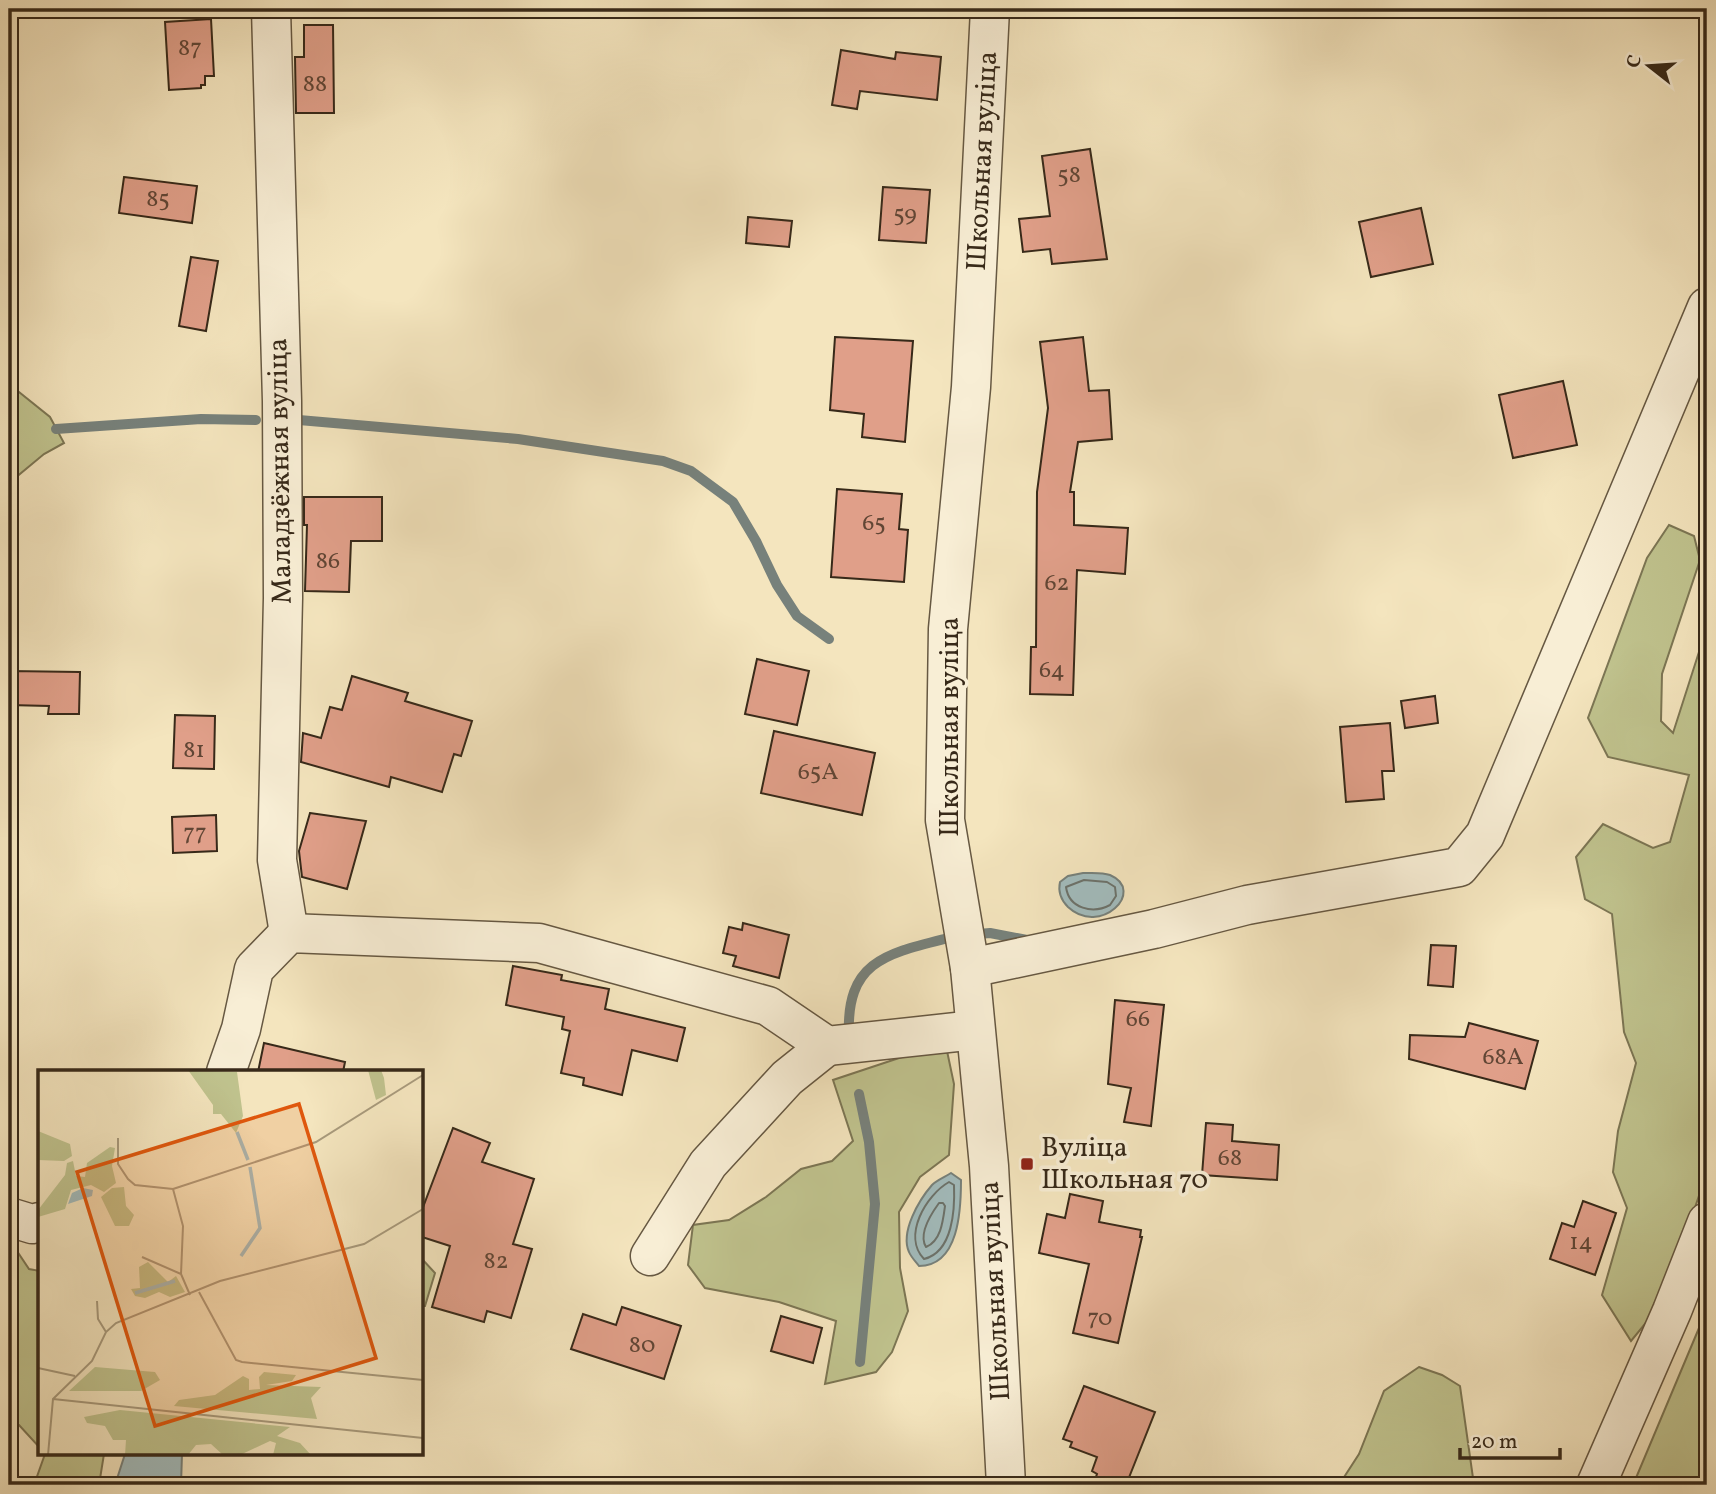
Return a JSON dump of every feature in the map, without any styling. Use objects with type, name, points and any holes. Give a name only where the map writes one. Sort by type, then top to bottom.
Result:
[{"type":"street","name":"Маладзёжная вуліца","points":[[271,9],[282,401],[283,598],[276,860],[289,933]]},
{"type":"street","name":"Школьная вуліца","points":[[990,9],[971,387],[948,629],[945,820],[970,968],[989,1166],[1006,1485]]},
{"type":"street","points":[[970,968],[1154,929],[1247,905],[1459,867],[1485,835],[1707,307]]},
{"type":"street","points":[[227,1070],[241,1029],[254,969],[289,933],[539,943],[768,1006],[827,1046]]},
{"type":"street","points":[[650,1256],[708,1164],[787,1078],[827,1046],[975,1030]]},
{"type":"street","points":[[9,1217],[32,1224],[38,1222]]},
{"type":"street","points":[[1596,1485],[1672,1311],[1707,1222]]},
{"type":"green space","points":[[9,384],[50,417],[64,443],[44,454],[9,483]]},
{"type":"green space","points":[[1669,525],[1694,536],[1700,560],[1662,674],[1661,721],[1673,733],[1707,627],[1707,1172],[1663,1302],[1631,1341],[1602,1295],[1627,1208],[1613,1172],[1618,1131],[1636,1063],[1624,1032],[1612,914],[1585,899],[1576,857],[1603,824],[1653,848],[1670,842],[1689,775],[1608,757],[1588,718],[1647,558]]},
{"type":"green space","points":[[947,1051],[954,1084],[949,1155],[920,1177],[899,1212],[900,1268],[908,1311],[892,1352],[876,1372],[825,1384],[836,1321],[779,1302],[705,1288],[688,1265],[693,1225],[729,1220],[766,1197],[801,1169],[832,1161],[853,1141],[833,1080],[902,1057]]},
{"type":"green space","points":[[9,1239],[29,1269],[38,1271],[38,1446],[19,1425],[9,1424]]},
{"type":"green space","points":[[424,1261],[435,1273],[424,1306]]},
{"type":"green space","points":[[1707,1309],[1707,1485],[1633,1485]]},
{"type":"green space","points":[[1419,1367],[1442,1375],[1460,1386],[1474,1485],[1339,1485],[1359,1454],[1384,1391]]},
{"type":"green space","points":[[44,1456],[104,1456],[99,1485],[34,1485]]},
{"type":"water","points":[[1083,873],[1107,874],[1120,882],[1124,891],[1115,908],[1093,917],[1081,915],[1068,907],[1059,889],[1060,882],[1068,876]]},
{"type":"water","points":[[951,1173],[961,1180],[955,1234],[942,1257],[932,1264],[919,1266],[910,1254],[907,1244],[909,1226],[927,1191],[934,1183]]},
{"type":"water","points":[[124,1456],[182,1456],[181,1485],[115,1485]]},
{"type":"building","points":[[211,19],[214,76],[205,76],[205,85],[201,85],[201,88],[169,90],[165,22]]},
{"type":"building","points":[[304,25],[333,25],[334,113],[296,113],[295,57],[304,57]]},
{"type":"building","points":[[841,50],[895,59],[896,52],[941,57],[937,100],[860,91],[857,109],[832,105]]},
{"type":"building","points":[[1090,149],[1107,259],[1052,264],[1050,249],[1023,252],[1019,219],[1050,216],[1042,156]]},
{"type":"building","points":[[124,177],[197,186],[192,223],[119,213]]},
{"type":"building","points":[[883,187],[930,190],[926,243],[879,240]]},
{"type":"building","points":[[1421,208],[1433,264],[1371,277],[1359,222]]},
{"type":"building","points":[[748,217],[792,221],[789,247],[746,243]]},
{"type":"building","points":[[191,257],[218,261],[206,331],[179,326]]},
{"type":"building","points":[[835,337],[913,341],[905,442],[862,437],[864,414],[830,410]]},
{"type":"building","points":[[1083,337],[1089,391],[1109,390],[1112,439],[1078,442],[1070,492],[1074,492],[1074,525],[1128,528],[1125,574],[1077,570],[1073,695],[1030,694],[1031,647],[1036,647],[1037,492],[1048,408],[1040,342]]},
{"type":"building","points":[[1563,381],[1577,445],[1513,458],[1499,395]]},
{"type":"building","points":[[837,489],[902,494],[899,529],[908,530],[904,582],[831,577]]},
{"type":"building","points":[[304,497],[382,497],[382,541],[351,541],[349,592],[305,591],[307,525],[304,525]]},
{"type":"building","points":[[757,659],[809,671],[797,725],[745,714]]},
{"type":"building","points":[[9,671],[80,672],[79,714],[48,714],[49,706],[9,705]]},
{"type":"building","points":[[352,676],[408,693],[405,701],[472,721],[461,756],[454,754],[442,792],[391,777],[389,787],[301,762],[303,733],[321,738],[330,707],[342,710]]},
{"type":"building","points":[[1435,696],[1438,723],[1405,728],[1401,701]]},
{"type":"building","points":[[175,715],[215,716],[214,769],[173,768]]},
{"type":"building","points":[[1390,723],[1394,771],[1382,771],[1384,799],[1346,802],[1340,727]]},
{"type":"building","points":[[774,731],[875,753],[862,815],[761,793]]},
{"type":"building","points":[[310,813],[366,821],[347,889],[302,877],[299,851]]},
{"type":"building","points":[[216,815],[217,851],[173,853],[172,817]]},
{"type":"building","points":[[743,923],[789,935],[779,978],[733,966],[736,956],[723,953],[729,927],[742,930]]},
{"type":"building","points":[[1431,945],[1456,946],[1453,987],[1428,985]]},
{"type":"building","points":[[513,966],[562,975],[561,980],[609,989],[605,1009],[685,1028],[677,1061],[632,1050],[622,1095],[583,1085],[584,1078],[561,1073],[570,1031],[562,1029],[564,1017],[506,1005]]},
{"type":"building","points":[[1115,1000],[1164,1005],[1151,1126],[1124,1122],[1131,1088],[1108,1084]]},
{"type":"building","points":[[1469,1023],[1538,1041],[1525,1089],[1409,1059],[1410,1035],[1465,1037]]},
{"type":"building","points":[[264,1043],[345,1062],[343,1070],[258,1070]]},
{"type":"building","points":[[1206,1123],[1233,1125],[1232,1141],[1279,1145],[1277,1180],[1202,1175]]},
{"type":"building","points":[[453,1128],[490,1143],[482,1162],[534,1179],[513,1244],[532,1249],[511,1318],[487,1311],[484,1322],[432,1307],[450,1246],[424,1238],[424,1205]]},
{"type":"building","points":[[1070,1194],[1103,1201],[1099,1222],[1141,1230],[1142,1237],[1118,1343],[1073,1333],[1089,1264],[1039,1253],[1047,1214],[1065,1218]]},
{"type":"building","points":[[1583,1201],[1616,1213],[1595,1275],[1550,1259],[1562,1223],[1574,1227]]},
{"type":"building","points":[[622,1307],[681,1326],[664,1379],[571,1349],[583,1314],[616,1325]]},
{"type":"building","points":[[781,1316],[822,1328],[813,1363],[771,1351]]},
{"type":"building","points":[[1084,1386],[1155,1412],[1126,1485],[1116,1485],[1096,1477],[1097,1474],[1092,1471],[1097,1457],[1070,1447],[1072,1442],[1063,1439]]},
{"type":"waterway","points":[[56,429],[201,419],[256,420]]},
{"type":"waterway","points":[[299,420],[518,439],[663,461],[691,471],[733,502],[777,585],[797,616],[829,639]]},
{"type":"waterway","points":[[979,934],[990,933],[1027,940]]},
{"type":"waterway","points":[[849,1035],[854,992],[862,977],[887,957],[944,939]]},
{"type":"waterway","points":[[859,1094],[869,1142],[875,1204],[860,1362]]},
{"type":"place","name":"Вуліца Школьная 70","points":[[1027,1164]]}]
